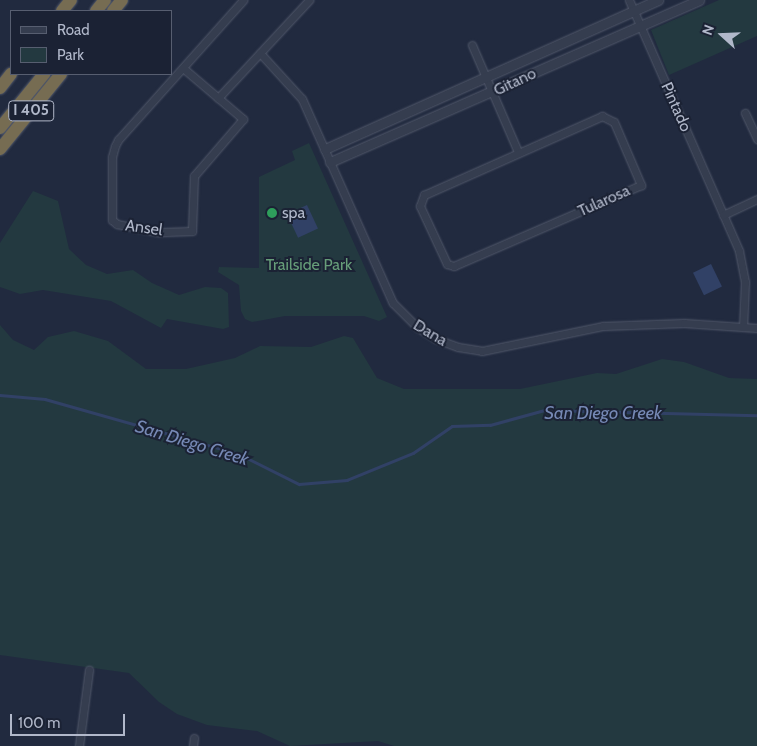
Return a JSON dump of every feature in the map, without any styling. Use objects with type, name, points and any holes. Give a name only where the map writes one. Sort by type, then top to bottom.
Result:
[{"type":"highway","points":[[63,10],[71,0]]},
{"type":"highway","points":[[97,10],[105,0]]},
{"type":"highway","points":[[114,10],[122,0]]},
{"type":"highway","name":"I 405","points":[[0,88],[10,75]]},
{"type":"highway","points":[[0,128],[43,75]]},
{"type":"highway","name":"I 405","points":[[0,149],[60,75]]},
{"type":"street","name":"Ansel","points":[[183,68],[243,120],[194,176],[192,231],[158,232],[114,223],[112,157],[115,146],[183,68],[243,0]]},
{"type":"street","points":[[218,98],[309,0]]},
{"type":"street","name":"Pintado","points":[[629,0],[723,214],[744,267],[743,327]]},
{"type":"street","name":"Gitano","points":[[325,149],[486,79],[658,0]]},
{"type":"street","name":"Gitano","points":[[330,162],[492,93],[699,0]]},
{"type":"street","points":[[472,45],[518,152]]},
{"type":"street","name":"Dana","points":[[260,53],[299,94],[394,303],[416,328],[450,345],[487,350],[602,326],[684,323],[757,328]]},
{"type":"street","points":[[745,113],[757,139]]},
{"type":"street","name":"Tularosa","points":[[606,116],[614,122],[641,185],[450,266],[420,206],[421,200],[429,191],[518,152],[606,116]]},
{"type":"street","points":[[723,214],[757,199]]},
{"type":"street","points":[[79,746],[89,670]]},
{"type":"green space","points":[[719,0],[757,0],[757,36],[669,75],[651,30]]},
{"type":"green space","name":"Trailside Park","points":[[309,143],[387,317],[379,321],[364,316],[285,316],[252,322],[245,319],[241,311],[239,285],[218,272],[219,267],[259,268],[259,177],[295,160],[292,151]]},
{"type":"green space","points":[[33,191],[58,201],[69,249],[86,265],[107,274],[133,270],[152,283],[179,295],[205,287],[221,288],[228,293],[229,327],[223,329],[167,319],[161,328],[111,301],[43,290],[20,294],[0,287],[0,243]]},
{"type":"green space","points":[[0,325],[13,340],[34,350],[48,337],[74,331],[108,341],[146,369],[186,369],[235,358],[260,346],[311,347],[344,336],[353,338],[377,378],[404,389],[520,389],[597,373],[616,374],[662,359],[684,362],[729,378],[757,379],[757,746],[394,746],[378,741],[290,746],[257,731],[207,725],[177,714],[159,702],[129,673],[0,655]]},
{"type":"water","points":[[307,205],[318,229],[298,238],[287,214]]},
{"type":"water","points":[[711,264],[722,286],[704,295],[693,273]]},
{"type":"waterway","name":"San Diego Creek","points":[[0,395],[45,399],[239,454],[299,484],[347,480],[413,453],[452,426],[490,425],[545,410],[757,415]]},
{"type":"place","name":"spa","points":[[272,213]]}]
